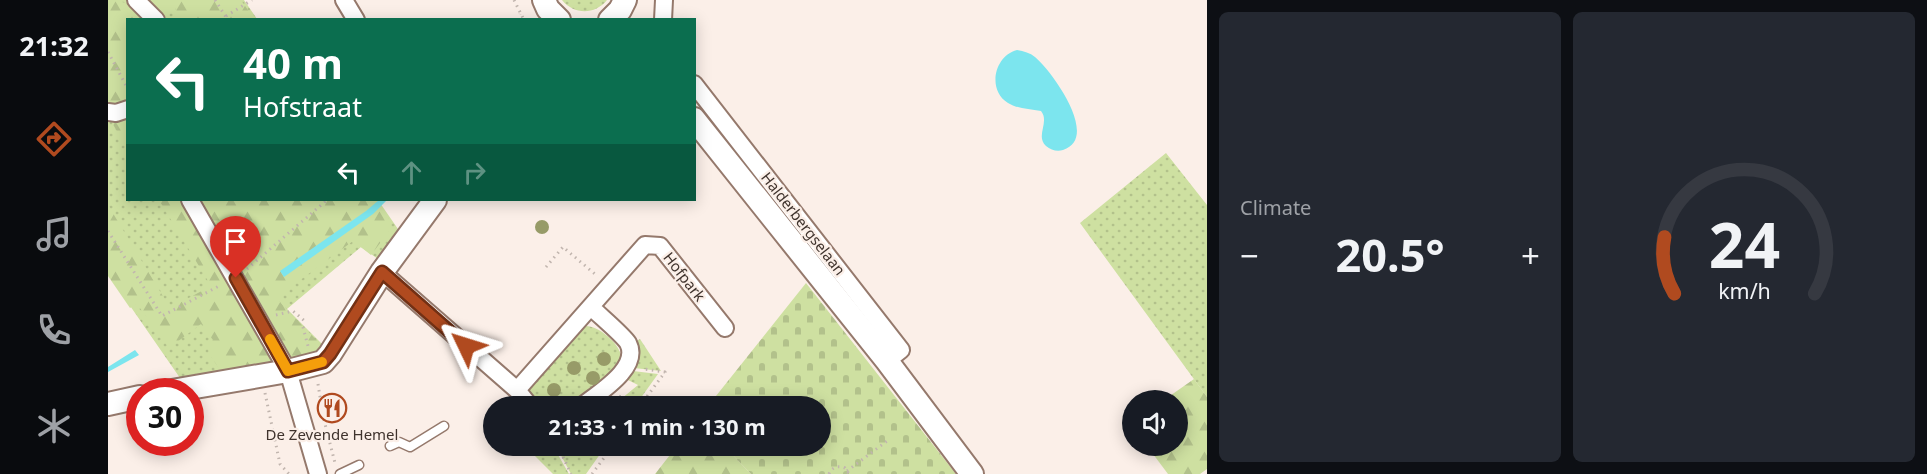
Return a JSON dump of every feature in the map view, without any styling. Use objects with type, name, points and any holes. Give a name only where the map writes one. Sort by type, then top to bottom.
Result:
[{"type":"main road","name":"Halderbergselaan","points":[[696,122],[887,361],[972,474]]},
{"type":"main road","points":[[204,385],[288,371],[323,362],[382,272],[434,201]]},
{"type":"main road","points":[[108,404],[126,400]]},
{"type":"street","points":[[136,0],[154,18]]},
{"type":"street","points":[[344,0],[355,18]]},
{"type":"street","points":[[663,18],[664,0]]},
{"type":"street","name":"Halderbergselaan","points":[[696,87],[901,350],[887,361]]},
{"type":"street","points":[[108,112],[116,113],[126,110]]},
{"type":"street","points":[[191,201],[288,371],[318,474]]},
{"type":"street","name":"Hofpark","points":[[517,390],[645,245],[660,246],[725,328]]},
{"type":"street","points":[[382,272],[522,396]]},
{"type":"street","points":[[591,307],[628,343],[631,356],[625,371],[594,396]]},
{"type":"lane","points":[[390,446],[399,442],[410,447],[444,426]]},
{"type":"lane","points":[[340,474],[359,465]]},
{"type":"path","points":[[215,0],[227,18],[252,0]]},
{"type":"path","points":[[514,0],[542,12]]},
{"type":"path","points":[[524,18],[542,12]]},
{"type":"path","points":[[108,52],[126,85]]},
{"type":"path","points":[[108,231],[162,316],[236,278],[326,201]]},
{"type":"path","points":[[546,267],[563,247],[609,286]]},
{"type":"path","points":[[260,319],[293,311],[307,323]]},
{"type":"path","points":[[312,364],[336,464]]},
{"type":"path","points":[[627,367],[665,372],[647,396]]},
{"type":"path","points":[[261,375],[280,464],[289,474]]},
{"type":"path","points":[[829,474],[837,467],[848,472],[887,441]]},
{"type":"path","points":[[563,456],[571,474]]},
{"type":"path","points":[[592,474],[605,456]]},
{"type":"green space","points":[[108,0],[244,0],[256,18],[126,18],[126,201],[379,201],[400,232],[378,259],[361,247],[287,309],[324,346],[304,362],[180,378],[108,274]]},
{"type":"green space","points":[[108,0],[131,5],[149,18],[126,18],[126,146],[111,121],[108,121]]},
{"type":"green space","points":[[154,0],[241,0],[253,18],[180,18],[175,7],[154,18]]},
{"type":"green space","points":[[562,0],[607,0],[591,11],[578,11]]},
{"type":"green space","points":[[1166,153],[1207,205],[1207,397],[1080,223]]},
{"type":"green space","points":[[160,201],[377,201],[389,219],[390,230],[371,255],[353,241],[276,298],[323,347],[289,363],[221,371],[209,354],[208,345],[213,340],[201,324],[169,348],[137,304],[130,308],[108,276],[108,205],[170,308],[211,286]]},
{"type":"green space","points":[[806,283],[956,474],[751,474],[734,456],[831,456],[831,396],[716,396]]},
{"type":"green space","points":[[586,326],[606,335],[615,343],[620,352],[621,367],[587,396],[527,396],[527,388],[579,330]]},
{"type":"green space","points":[[640,339],[661,371],[634,368],[632,344]]},
{"type":"green space","points":[[633,371],[658,374],[642,396],[625,396],[638,385],[628,380]]},
{"type":"green space","points":[[1194,379],[1207,397],[1207,469],[1200,474],[1168,474],[1154,456],[1188,456],[1188,390],[1178,390]]},
{"type":"green space","points":[[535,456],[559,456],[569,474],[553,474]]},
{"type":"green space","points":[[561,456],[599,456],[586,474],[571,474]]},
{"type":"green space","points":[[669,456],[734,456],[751,474],[655,474]]},
{"type":"water","points":[[1017,50],[1031,54],[1042,64],[1069,104],[1077,132],[1073,143],[1063,150],[1052,150],[1043,142],[1044,120],[1041,111],[1012,105],[1001,97],[997,90],[996,74],[999,66],[1009,53]]},
{"type":"water","points":[[378,201],[386,201],[373,214],[284,277],[280,271]]},
{"type":"water","points":[[135,350],[139,355],[108,372],[108,367]]},
{"type":"slow traffic","points":[[270,339],[288,371],[322,362]]},
{"type":"place","name":"De Zevende Hemel","points":[[332,408]]},
{"type":"route","points":[[236,278],[288,371],[323,362],[382,272],[466,346]]}]
